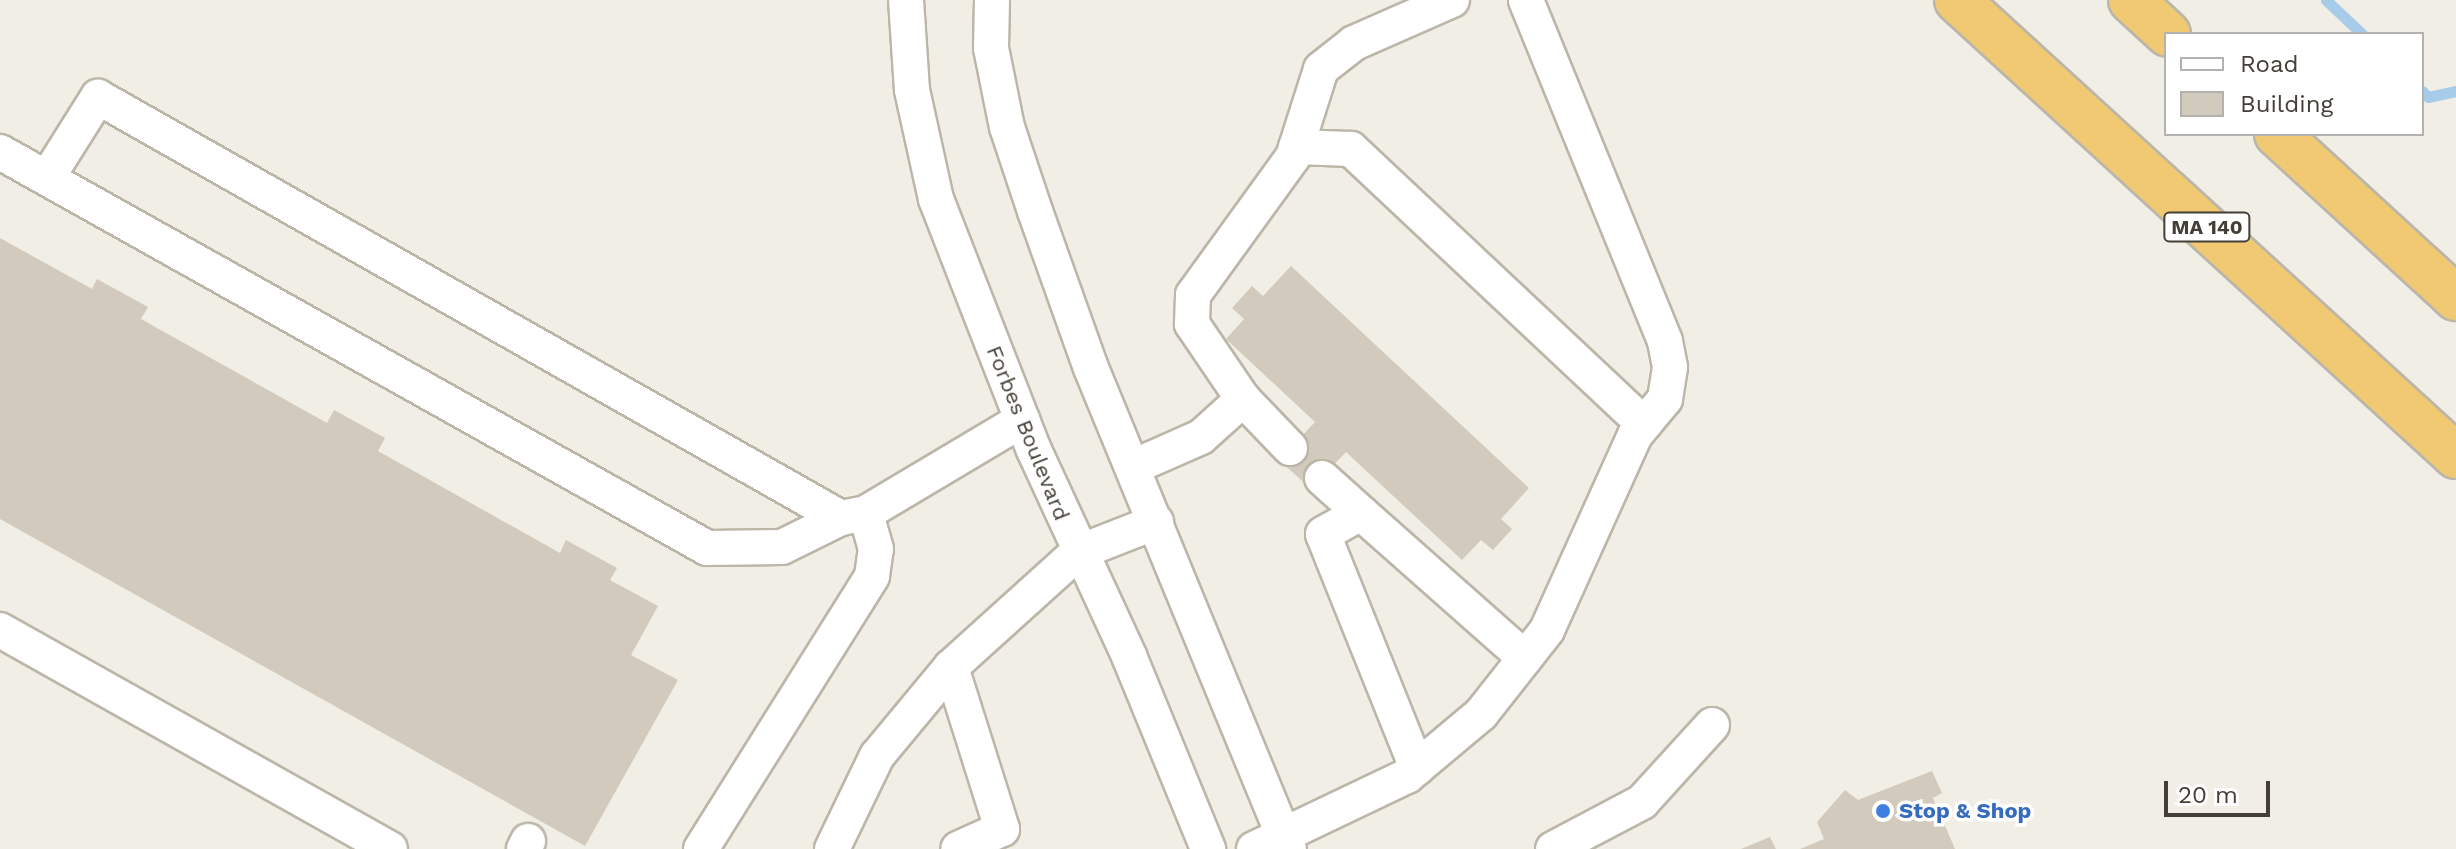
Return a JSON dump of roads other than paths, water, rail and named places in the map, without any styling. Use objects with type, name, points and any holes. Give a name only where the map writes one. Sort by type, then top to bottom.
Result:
[{"type":"highway","name":"MA 140","points":[[1957,0],[2456,456]]},
{"type":"highway","points":[[2131,0],[2166,32]]},
{"type":"highway","points":[[2279,136],[2456,298]]},
{"type":"street","name":"Forbes Boulevard","points":[[906,0],[912,90],[936,199],[1077,553],[1129,656],[1208,849]]},
{"type":"street","points":[[992,0],[991,48],[1007,127],[1091,368],[1156,522],[1276,845],[1417,768],[1481,714],[1547,630],[1644,424],[1665,399],[1670,367],[1665,341],[1526,0]]},
{"type":"street","points":[[1290,448],[1243,399],[1192,324],[1193,295],[1270,195],[1296,147],[1312,85],[1334,55],[1381,29],[1452,0]]},
{"type":"street","points":[[47,178],[98,97],[853,516],[876,549],[872,576],[701,849]]},
{"type":"street","points":[[1296,147],[1351,149],[1644,424]]},
{"type":"street","points":[[0,152],[707,548],[782,547],[853,516],[1022,420]]},
{"type":"street","points":[[1133,467],[1201,437],[1243,399]]},
{"type":"street","points":[[1322,478],[1525,658]]},
{"type":"street","points":[[1361,513],[1323,534],[1417,768]]},
{"type":"street","points":[[832,849],[877,756],[951,667],[1077,553],[1156,522]]},
{"type":"street","points":[[0,630],[390,849]]},
{"type":"street","points":[[951,667],[1002,829],[958,849]]},
{"type":"street","points":[[1553,849],[1642,802],[1712,725]]},
{"type":"waterway","points":[[2326,0],[2360,32]]},
{"type":"waterway","points":[[2424,93],[2428,97],[2456,91]]},
{"type":"place","name":"Stop & Shop","points":[[1883,811]]}]
